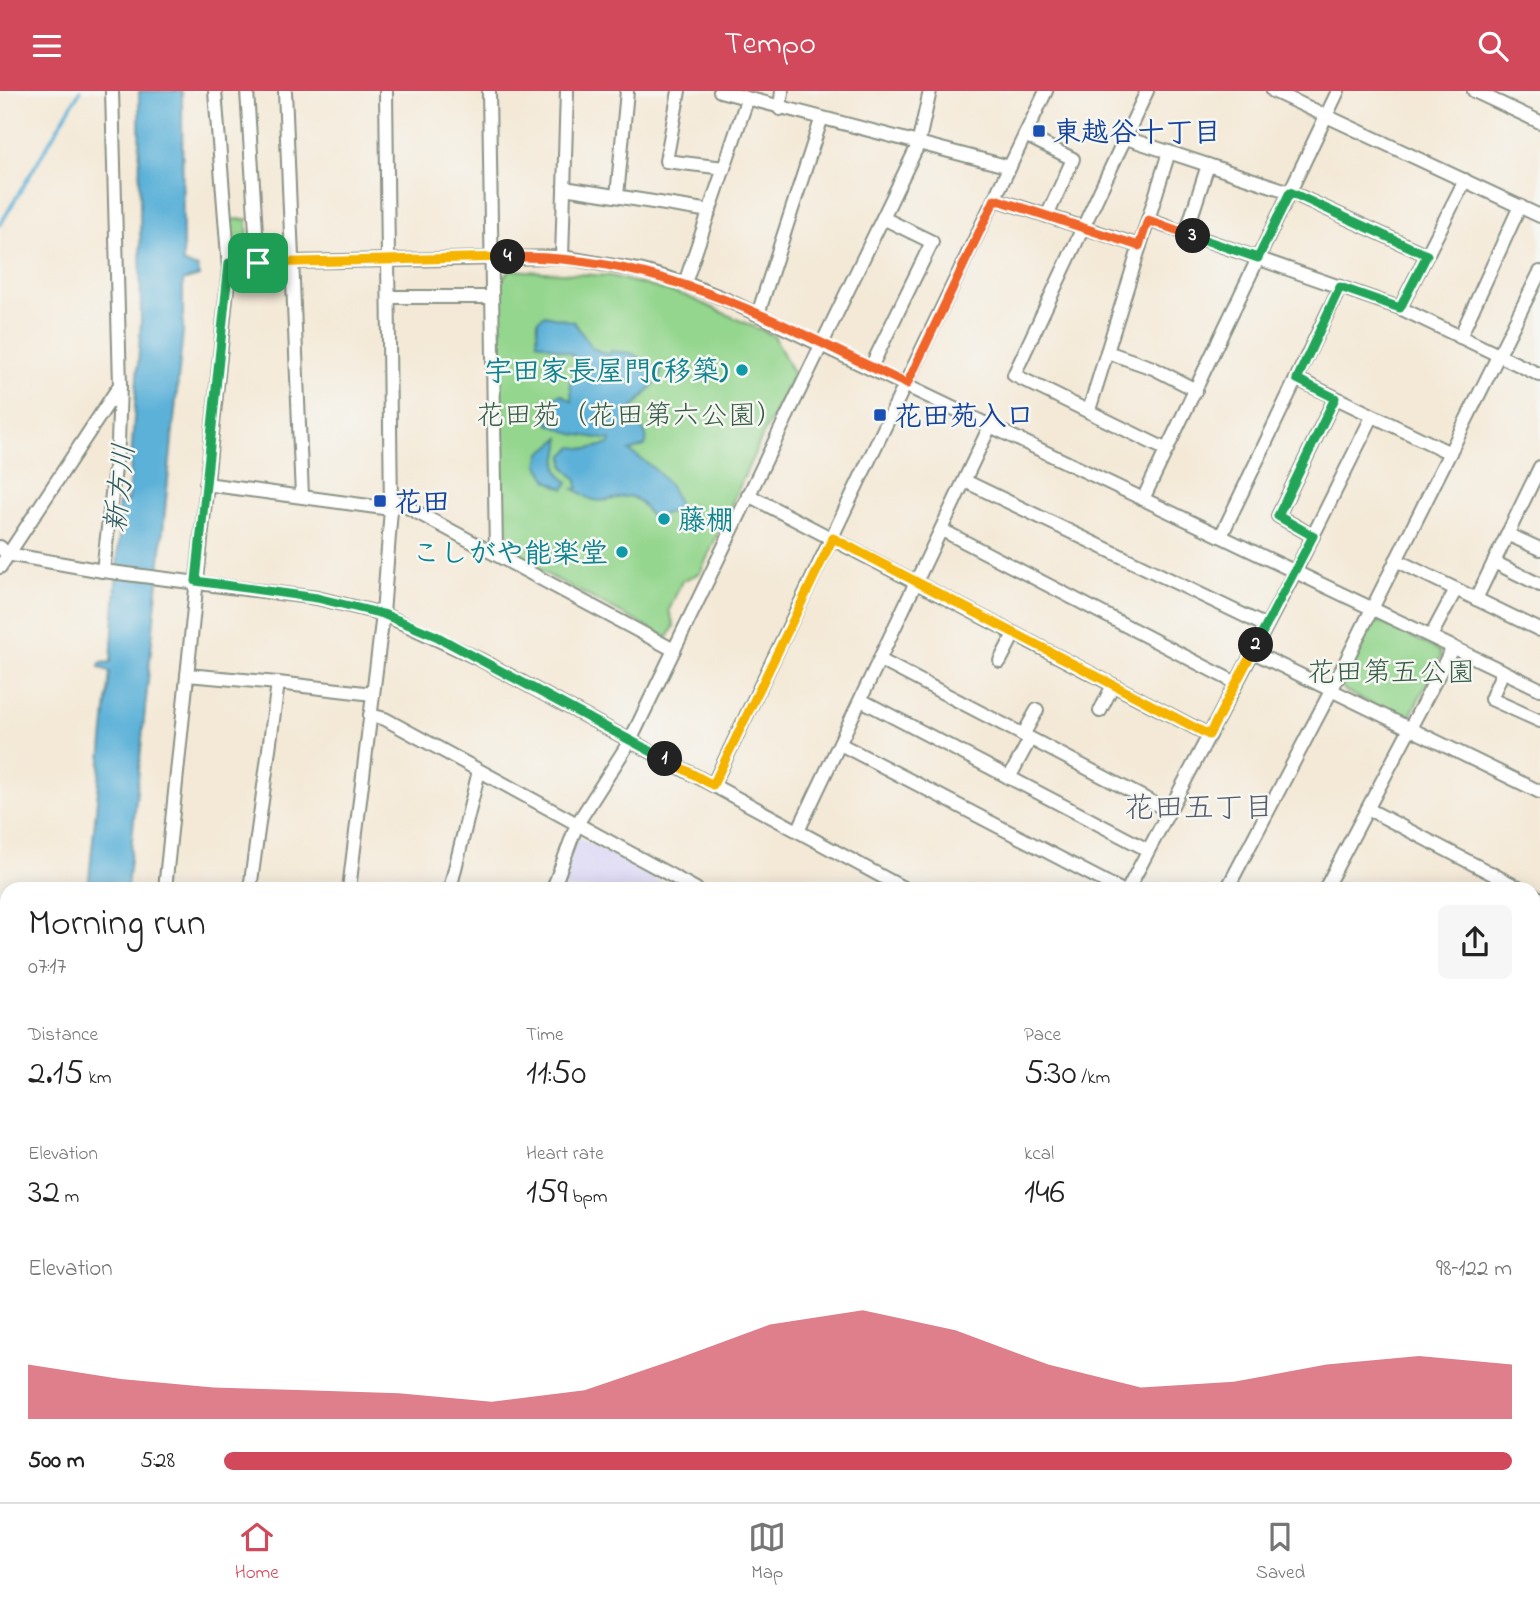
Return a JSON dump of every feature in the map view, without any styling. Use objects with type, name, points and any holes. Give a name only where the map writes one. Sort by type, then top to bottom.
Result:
[{"type":"street","points":[[103,571],[118,442],[120,385],[112,91]]},
{"type":"street","points":[[166,882],[229,263],[215,91]]},
{"type":"street","points":[[247,91],[258,263]]},
{"type":"street","points":[[285,91],[302,496]]},
{"type":"street","points":[[350,882],[383,614],[391,504],[386,91]]},
{"type":"street","points":[[489,91],[496,554]]},
{"type":"street","points":[[562,257],[567,91]]},
{"type":"street","points":[[617,196],[627,91]]},
{"type":"street","points":[[679,91],[666,161],[724,168]]},
{"type":"street","points":[[720,91],[821,120],[1010,167]]},
{"type":"street","points":[[780,109],[782,91]]},
{"type":"street","points":[[556,882],[577,824],[630,741],[918,145],[930,91]]},
{"type":"street","points":[[713,785],[1046,91]]},
{"type":"street","points":[[1147,91],[1014,375],[1167,450]]},
{"type":"street","points":[[1273,91],[1540,216]]},
{"type":"street","points":[[1144,497],[1338,91]]},
{"type":"street","points":[[1474,91],[1540,121]]},
{"type":"street","points":[[685,283],[747,100]]},
{"type":"street","points":[[758,314],[821,120]]},
{"type":"street","points":[[1025,135],[1073,159],[1047,216]]},
{"type":"street","points":[[1126,138],[1290,192],[1427,255]]},
{"type":"street","points":[[1089,410],[1169,152]]},
{"type":"street","points":[[1186,233],[1208,165]]},
{"type":"street","points":[[1400,308],[1465,180]]},
{"type":"street","points":[[564,188],[709,211]]},
{"type":"street","points":[[995,199],[1139,246]]},
{"type":"street","points":[[1460,337],[1520,206]]},
{"type":"street","points":[[871,367],[932,242],[883,218]]},
{"type":"street","points":[[1148,220],[1400,308],[1540,375]]},
{"type":"street","points":[[229,263],[562,257],[616,265],[685,283],[907,384],[1540,689]]},
{"type":"street","points":[[1231,882],[1331,691],[1499,355],[1535,294],[1540,272]]},
{"type":"street","points":[[1222,534],[1340,287]]},
{"type":"street","points":[[390,297],[491,297]]},
{"type":"street","points":[[1107,352],[1153,368],[1196,390]]},
{"type":"street","points":[[1297,379],[1450,453]]},
{"type":"street","points":[[0,567],[3,551],[120,385]]},
{"type":"street","points":[[1313,536],[1278,516],[1335,398]]},
{"type":"street","points":[[1132,882],[1296,570],[1372,417]]},
{"type":"street","points":[[798,831],[991,424]]},
{"type":"street","points":[[1476,599],[1540,467]]},
{"type":"street","points":[[965,481],[1266,626]]},
{"type":"street","points":[[206,484],[391,504],[496,554],[674,650]]},
{"type":"street","points":[[748,495],[1209,735]]},
{"type":"street","points":[[942,530],[1236,683]]},
{"type":"street","points":[[1507,534],[1540,549]]},
{"type":"street","points":[[3,551],[103,571],[317,598],[383,614],[436,636],[892,882]]},
{"type":"street","points":[[1396,560],[1540,630]]},
{"type":"street","points":[[1494,562],[1540,585]]},
{"type":"street","points":[[1431,636],[1456,589]]},
{"type":"street","points":[[1000,661],[1014,633]]},
{"type":"street","points":[[1329,882],[1453,647]]},
{"type":"street","points":[[1252,652],[1540,792]]},
{"type":"street","points":[[880,660],[1169,811]]},
{"type":"street","points":[[1503,671],[1491,699],[1540,721]]},
{"type":"street","points":[[187,675],[373,694]]},
{"type":"street","points":[[251,882],[278,683]]},
{"type":"street","points":[[1100,712],[1113,685]]},
{"type":"street","points":[[861,700],[1148,851]]},
{"type":"street","points":[[1009,778],[1037,710]]},
{"type":"street","points":[[370,715],[384,719],[683,882]]},
{"type":"street","points":[[840,744],[1106,882]]},
{"type":"street","points":[[452,882],[479,771]]},
{"type":"street","points":[[1368,809],[1508,882]]},
{"type":"shaded area","points":[[578,837],[660,882],[561,882]]},
{"type":"green space","points":[[247,219],[248,249],[236,253],[231,248],[227,220]]},
{"type":"green space","name":"花田苑（花田第六公園）","points":[[510,270],[611,276],[686,296],[774,336],[794,375],[762,437],[700,573],[682,581],[669,610],[674,626],[668,638],[502,551],[500,280]]},
{"type":"green space","name":"花田第五公園","points":[[1379,621],[1439,650],[1441,656],[1409,718],[1403,720],[1345,691],[1341,684],[1373,624]]},
{"type":"water","points":[[139,91],[182,91],[183,263],[198,268],[199,276],[183,281],[183,331],[128,882],[89,882],[110,672],[99,667],[100,663],[111,662],[119,540],[118,503],[128,500],[141,323]]},
{"type":"water","points":[[545,315],[574,322],[592,348],[609,355],[611,351],[631,353],[661,370],[660,378],[629,412],[629,418],[643,430],[646,441],[645,446],[629,451],[654,468],[668,483],[679,510],[651,517],[636,499],[624,497],[593,500],[574,489],[578,488],[577,480],[564,466],[564,455],[573,447],[588,449],[610,444],[611,440],[573,434],[549,424],[547,408],[553,398],[561,394],[572,401],[570,380],[579,367],[572,354],[537,342],[538,320]]},
{"type":"water","points":[[560,438],[557,466],[562,477],[568,482],[564,489],[548,481],[538,464],[541,453]]},
{"type":"waterway","points":[[0,225],[80,91]]},
{"type":"place","name":"東越谷十丁目","points":[[1039,131]]},
{"type":"place","name":"宇田家長屋門(移築)","points":[[742,370]]},
{"type":"place","name":"花田苑入口","points":[[880,415]]},
{"type":"place","name":"花田","points":[[380,501]]},
{"type":"place","name":"藤棚","points":[[664,519]]},
{"type":"place","name":"こしがや能楽堂","points":[[622,552]]},
{"type":"district","name":"花田五丁目","points":[[1199,807]]},
{"type":"route","points":[[1290,192],[1427,255],[1400,308],[1340,287],[1297,379],[1335,398],[1278,516],[1313,536],[1209,735],[833,538],[713,785],[436,636],[383,614],[317,598],[196,581],[229,263],[258,263],[562,257],[602,263],[643,271],[705,290],[907,384],[995,199],[1139,246],[1148,220],[1258,258],[1290,192]]},
{"type":"water label","name":"新方川","points":[[119,488]]}]
